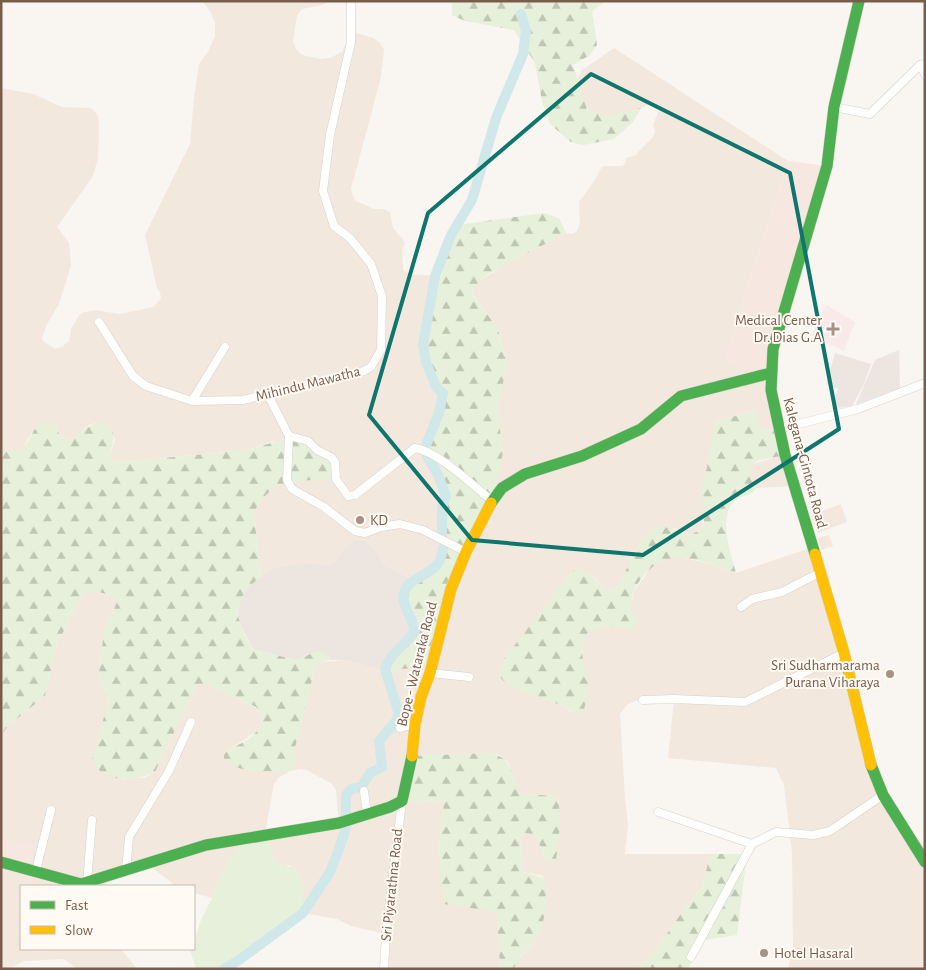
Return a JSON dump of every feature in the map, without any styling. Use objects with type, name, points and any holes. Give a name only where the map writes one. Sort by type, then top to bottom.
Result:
[{"type":"street","name":"Mihindu Mawatha","points":[[99,322],[133,376],[146,386],[192,402],[243,400],[364,371],[371,367],[381,350],[382,296],[371,264],[350,238],[334,226],[323,191],[330,135],[350,42],[351,1]]},
{"type":"street","name":"Kalegana-Gintota Road","points":[[859,1],[834,107],[827,166],[773,349],[771,390],[779,429],[804,523],[821,572],[844,653],[872,767],[883,795],[925,862]]},
{"type":"street","points":[[834,107],[870,114],[922,64],[925,74]]},
{"type":"street","points":[[192,402],[225,347]]},
{"type":"street","name":"Bope - Wataraka Road","points":[[402,801],[412,756],[415,724],[421,697],[430,673],[451,589],[466,552],[492,501],[502,488],[525,474],[582,456],[640,429],[681,396],[771,374]]},
{"type":"street","points":[[779,429],[858,409],[925,383]]},
{"type":"street","points":[[268,395],[289,436],[287,480],[292,489],[324,507],[355,531],[365,533],[381,527],[400,524],[423,530],[466,552]]},
{"type":"street","points":[[289,436],[308,441],[317,450],[331,457],[335,462],[336,478],[348,496],[354,495],[414,448],[425,450],[456,471],[492,501]]},
{"type":"street","points":[[742,607],[752,599],[782,592],[821,572]]},
{"type":"street","points":[[643,700],[674,699],[745,702],[844,653]]},
{"type":"street","points":[[430,673],[469,677]]},
{"type":"street","points":[[126,871],[129,837],[169,770],[191,722]]},
{"type":"street","points":[[400,728],[415,724]]},
{"type":"street","points":[[364,791],[367,814]]},
{"type":"street","points":[[691,957],[752,844],[776,832],[813,835],[830,831],[883,795]]},
{"type":"street","points":[[1,862],[36,870],[83,885],[146,863],[206,846],[339,823],[390,807],[402,801]]},
{"type":"street","name":"Sri Piyarathna Road","points":[[384,969],[386,934],[402,801]]},
{"type":"street","points":[[36,870],[51,810]]},
{"type":"street","points":[[658,812],[752,844]]},
{"type":"street","points":[[83,885],[92,820]]},
{"type":"highlighted area","points":[[591,74],[790,173],[839,429],[643,555],[472,540],[369,415],[428,213]]},
{"type":"shaded area","points":[[202,1],[330,1],[322,5],[302,9],[297,15],[293,41],[296,49],[302,55],[321,59],[330,58],[342,52],[350,33],[353,32],[373,38],[384,49],[381,77],[351,189],[356,201],[374,209],[384,209],[390,212],[393,228],[405,242],[402,250],[403,270],[409,274],[435,276],[423,345],[426,362],[436,387],[443,393],[439,413],[424,451],[438,475],[446,496],[438,526],[442,549],[441,559],[436,566],[414,580],[385,566],[366,542],[350,543],[331,566],[309,563],[278,567],[260,577],[254,511],[265,496],[276,486],[292,481],[274,441],[247,450],[121,462],[112,461],[110,455],[115,439],[95,423],[89,425],[75,438],[69,440],[60,437],[56,425],[32,432],[19,451],[1,452],[1,88],[33,94],[62,107],[91,108],[97,114],[99,123],[98,158],[93,176],[57,227],[69,243],[71,265],[59,304],[47,324],[42,338],[44,342],[55,349],[62,347],[69,341],[71,329],[82,313],[95,310],[119,314],[154,307],[161,298],[145,235],[190,144],[199,64],[208,52],[215,36],[215,23],[210,11]]},
{"type":"shaded area","points":[[614,48],[788,161],[745,293],[726,360],[771,373],[779,429],[765,430],[759,428],[756,410],[717,421],[710,455],[702,528],[691,535],[674,528],[635,554],[620,583],[614,589],[604,589],[594,577],[515,646],[504,659],[541,697],[573,713],[588,681],[583,661],[583,639],[588,631],[598,627],[611,626],[631,629],[634,614],[631,608],[634,591],[652,566],[674,556],[707,563],[736,573],[813,547],[872,767],[925,862],[925,969],[788,969],[793,947],[792,852],[784,785],[776,768],[668,758],[674,700],[636,701],[628,704],[620,714],[628,824],[625,854],[710,854],[703,885],[659,945],[638,969],[514,969],[517,961],[536,939],[543,876],[523,872],[521,837],[524,833],[535,836],[540,843],[543,855],[559,838],[559,802],[557,796],[520,794],[515,786],[509,763],[500,755],[489,753],[412,756],[402,801],[444,802],[438,853],[498,911],[500,969],[384,968],[386,934],[351,926],[337,919],[303,913],[302,881],[290,865],[284,866],[275,862],[273,853],[228,861],[212,898],[195,893],[195,885],[175,885],[146,863],[107,877],[107,885],[20,885],[20,950],[122,950],[137,969],[77,969],[64,959],[24,961],[8,969],[1,969],[1,735],[8,726],[45,696],[57,644],[82,596],[86,593],[91,591],[111,595],[115,597],[117,602],[104,632],[98,679],[105,690],[108,703],[105,716],[122,780],[133,777],[144,778],[155,772],[197,685],[206,683],[213,686],[256,708],[261,715],[262,723],[256,732],[227,751],[247,770],[290,771],[295,760],[295,748],[315,668],[322,662],[345,660],[385,671],[393,672],[401,669],[503,453],[497,405],[508,364],[497,327],[473,295],[474,287],[479,281],[511,261],[566,233],[573,234],[577,231],[580,222],[579,202],[602,167],[622,166],[625,164],[626,158],[636,155],[653,137],[655,131],[653,125],[659,110],[657,106],[649,104],[615,123],[592,113],[578,95],[576,83],[581,71]],"holes":[[[306,770],[331,783],[336,790],[339,822],[265,834],[274,784],[278,778],[290,771]]]},
{"type":"shaded area","points":[[788,161],[827,166],[771,373],[754,378],[726,360],[745,293]]},
{"type":"shaded area","name":"Medical Center Dr. Dias G.A","points":[[826,305],[855,322],[844,351],[811,336]]},
{"type":"shaded area","points":[[899,350],[900,388],[856,404],[875,360]]},
{"type":"shaded area","points":[[835,353],[871,364],[863,386],[852,406],[832,409],[838,389],[826,384]]},
{"type":"shaded area","points":[[785,455],[795,486],[756,488],[749,475],[749,468],[752,464]]},
{"type":"shaded area","points":[[841,504],[847,522],[818,533],[811,515]]},
{"type":"shaded area","points":[[829,535],[833,546],[821,550],[818,538]]},
{"type":"shaded area","points":[[358,540],[366,542],[374,549],[385,566],[414,580],[407,584],[404,601],[414,623],[415,631],[409,640],[387,662],[385,671],[345,660],[330,660],[329,657],[307,654],[302,659],[295,660],[253,649],[239,622],[238,611],[240,600],[248,587],[277,567],[309,563],[331,566],[350,543]]},
{"type":"shaded area","points":[[4,838],[32,846],[28,863],[1,857],[1,845]]},
{"type":"green space","points":[[452,1],[606,1],[592,11],[597,45],[590,55],[573,65],[587,109],[605,116],[641,108],[633,122],[614,139],[583,145],[571,142],[550,124],[542,101],[535,63],[514,30],[465,21],[452,15]]},
{"type":"green space","points":[[544,213],[559,218],[566,233],[490,273],[478,283],[473,296],[497,327],[508,364],[497,405],[503,453],[491,501],[467,544],[430,667],[401,669],[393,672],[385,671],[391,656],[403,647],[415,631],[406,609],[404,593],[412,582],[438,564],[441,557],[438,526],[446,496],[438,475],[424,451],[439,413],[443,393],[429,372],[424,344],[441,259],[457,225]]},
{"type":"green space","points":[[757,410],[759,428],[765,430],[779,429],[785,455],[757,461],[749,468],[749,474],[756,488],[750,494],[737,499],[727,514],[727,534],[736,573],[698,560],[686,558],[662,561],[651,568],[634,590],[632,605],[637,622],[631,629],[602,627],[589,632],[584,639],[582,648],[583,660],[588,684],[587,698],[582,715],[558,704],[518,690],[505,682],[501,678],[500,673],[504,659],[571,572],[577,569],[581,570],[592,576],[604,589],[614,589],[620,583],[636,549],[654,529],[665,527],[691,535],[702,528],[704,521],[702,490],[717,421]]},
{"type":"green space","points":[[100,422],[113,432],[114,436],[110,455],[112,461],[122,462],[247,450],[291,437],[308,441],[331,457],[336,479],[292,481],[276,486],[265,496],[254,511],[260,577],[244,594],[238,611],[242,628],[253,649],[295,660],[314,652],[322,652],[330,660],[322,662],[315,668],[295,748],[295,760],[290,771],[246,770],[238,768],[224,759],[227,751],[249,739],[256,732],[262,723],[261,715],[256,707],[206,684],[197,685],[155,772],[138,778],[119,779],[103,773],[96,767],[92,759],[108,703],[105,690],[98,679],[104,632],[117,602],[109,595],[91,591],[82,596],[57,644],[45,696],[8,726],[1,735],[1,452],[21,449],[37,427],[42,424],[56,425],[60,437],[71,439]]},
{"type":"green space","points":[[489,753],[504,759],[508,763],[520,794],[557,796],[560,812],[556,861],[547,862],[534,836],[524,833],[521,837],[523,872],[544,878],[546,901],[544,918],[539,933],[520,957],[514,969],[500,969],[497,912],[444,904],[438,853],[444,802],[402,801],[412,756]]},
{"type":"green space","points":[[265,835],[275,862],[284,866],[294,867],[298,872],[303,888],[303,913],[224,969],[196,969],[190,950],[195,950],[195,938],[201,920],[228,861],[243,839]]},
{"type":"green space","points":[[710,854],[747,854],[737,935],[704,940],[688,969],[638,969],[659,945],[703,885]]},
{"type":"waterway","points":[[426,445],[439,413],[443,393],[436,387],[426,362],[423,345],[435,276],[451,235],[472,200],[496,118],[523,54],[526,31],[521,14]]},
{"type":"waterway","points":[[425,452],[438,475],[446,496],[442,507],[442,535]]},
{"type":"waterway","points":[[346,813],[346,795],[351,789],[361,787],[370,773],[382,767],[379,741],[397,720],[399,714],[385,669],[394,654],[415,631],[404,601],[406,588],[414,580],[436,566],[440,560],[443,548]]},
{"type":"waterway","points":[[224,969],[303,913],[330,872],[346,828]]},
{"type":"traffic: fast","points":[[815,554],[785,455],[771,390],[773,349],[827,166],[834,107],[859,1]]},
{"type":"traffic: fast","points":[[491,503],[502,488],[525,474],[582,456],[641,429],[681,396],[771,373]]},
{"type":"traffic: fast","points":[[1,862],[81,884],[206,845],[339,823],[390,807],[402,801],[412,756]]},
{"type":"traffic: fast","points":[[871,765],[883,795],[925,862]]},
{"type":"traffic: slow","points":[[412,756],[415,724],[421,697],[430,673],[451,589],[466,552],[491,503]]},
{"type":"traffic: slow","points":[[815,554],[844,653],[871,765]]},
{"type":"place","name":"Medical Center Dr. Dias G.A","points":[[833,329]]},
{"type":"place","name":"KD","points":[[360,520]]},
{"type":"place","name":"Sri Sudharmarama Purana Viharaya","points":[[890,674]]},
{"type":"place","name":"Hotel Hasaral","points":[[764,953]]}]
